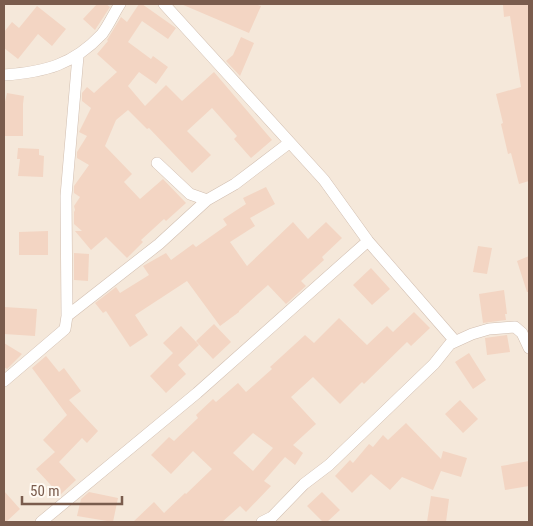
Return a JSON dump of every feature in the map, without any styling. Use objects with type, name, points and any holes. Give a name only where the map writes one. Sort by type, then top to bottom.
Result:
[{"type":"street","points":[[4,75],[40,71],[57,66],[78,56],[103,33],[120,4]]},
{"type":"street","points":[[164,4],[324,180],[368,241],[454,342]]},
{"type":"street","points":[[4,381],[65,329],[67,316],[66,196],[78,56]]},
{"type":"street","points":[[67,316],[159,244],[207,200],[235,184],[289,143]]},
{"type":"street","points":[[157,163],[190,194],[207,200]]},
{"type":"street","points":[[41,522],[197,393],[368,241]]},
{"type":"street","points":[[262,522],[272,517],[304,484],[329,465],[434,364],[454,342],[489,329],[515,327],[522,333],[529,348]]},
{"type":"shaded area","points":[[4,4],[529,4],[529,522],[4,522]]},
{"type":"building","points":[[97,4],[106,4],[110,7],[95,30],[83,19]]},
{"type":"building","points":[[139,4],[142,4],[176,28],[168,39],[142,21],[128,42],[151,59],[153,56],[168,67],[156,84],[139,72],[128,86],[145,106],[166,85],[182,101],[214,72],[272,140],[251,158],[234,139],[237,136],[212,108],[187,131],[211,155],[192,173],[149,128],[147,129],[128,110],[116,120],[105,146],[132,174],[124,182],[140,199],[163,179],[186,203],[166,221],[164,219],[141,240],[143,242],[127,258],[106,237],[91,250],[75,231],[82,231],[74,224],[74,206],[80,197],[74,193],[74,186],[89,165],[77,158],[77,152],[87,136],[79,132],[91,108],[82,101],[82,93],[87,87],[94,93],[117,72],[97,54],[108,41],[121,17],[127,22]]},
{"type":"building","points":[[181,4],[255,4],[261,6],[249,33]]},
{"type":"building","points":[[529,4],[529,181],[519,184],[511,153],[508,154],[496,94],[521,87],[510,16],[504,17],[503,5]]},
{"type":"building","points":[[37,6],[66,29],[52,46],[38,34],[18,59],[4,48],[4,32],[12,22],[19,28]]},
{"type":"building","points":[[241,37],[254,43],[240,76],[226,61],[233,55]]},
{"type":"building","points":[[7,93],[24,96],[23,136],[4,136],[4,106]]},
{"type":"building","points":[[18,148],[39,149],[39,155],[44,156],[43,177],[18,176],[20,159],[17,159]]},
{"type":"building","points":[[266,187],[275,204],[250,218],[255,226],[230,242],[247,266],[293,222],[308,239],[326,222],[342,238],[322,257],[324,260],[301,281],[306,286],[286,304],[268,285],[239,312],[220,326],[187,281],[135,315],[148,335],[130,347],[106,311],[103,313],[95,303],[116,287],[120,293],[149,275],[143,266],[166,253],[171,260],[193,244],[196,247],[227,225],[223,219],[246,204],[243,198]]},
{"type":"building","points":[[48,231],[48,255],[19,255],[19,232]]},
{"type":"building","points":[[478,246],[492,248],[487,274],[473,272]]},
{"type":"building","points":[[74,253],[89,254],[88,281],[74,280]]},
{"type":"building","points":[[529,256],[529,292],[527,292],[517,261]]},
{"type":"building","points":[[371,268],[390,289],[372,305],[353,285]]},
{"type":"building","points":[[504,290],[506,320],[483,323],[479,294]]},
{"type":"building","points":[[4,307],[37,309],[35,336],[4,334]]},
{"type":"building","points":[[414,312],[430,328],[411,346],[407,342],[364,384],[362,382],[340,404],[313,377],[291,397],[316,424],[293,445],[303,453],[295,465],[285,457],[264,481],[271,486],[246,512],[240,506],[222,522],[133,522],[154,502],[164,513],[212,469],[193,451],[171,474],[151,455],[169,437],[174,441],[198,418],[196,415],[213,399],[216,402],[238,383],[246,392],[272,369],[270,367],[305,335],[314,343],[339,318],[367,345],[387,326],[393,332]],"holes":[[[253,433],[273,448],[253,471],[233,453]]]},
{"type":"building","points":[[214,324],[231,342],[213,359],[196,341]]},
{"type":"building","points":[[181,326],[199,345],[178,365],[186,374],[166,393],[150,376],[173,353],[163,343]]},
{"type":"building","points":[[507,335],[510,352],[487,355],[485,338]]},
{"type":"building","points":[[4,343],[22,354],[7,369],[4,367]]},
{"type":"building","points":[[469,353],[486,380],[473,389],[455,362]]},
{"type":"building","points":[[46,356],[59,372],[64,368],[81,391],[69,400],[98,431],[87,443],[82,438],[59,462],[76,480],[60,495],[36,469],[55,452],[43,440],[67,415],[32,368]]},
{"type":"building","points":[[460,400],[478,419],[463,433],[445,414]]},
{"type":"building","points":[[406,423],[441,459],[443,451],[467,458],[461,477],[441,471],[433,490],[402,477],[390,490],[371,474],[352,493],[335,476],[350,460],[353,463],[369,444],[373,447],[383,435],[388,440]]},
{"type":"building","points":[[529,461],[529,486],[505,490],[501,466]]},
{"type":"building","points":[[4,491],[20,509],[6,522],[4,522]]},
{"type":"building","points":[[89,492],[118,498],[113,522],[77,516],[81,499]]},
{"type":"building","points":[[322,492],[340,510],[327,522],[323,522],[307,506]]},
{"type":"building","points":[[431,496],[449,499],[446,522],[427,522]]}]
